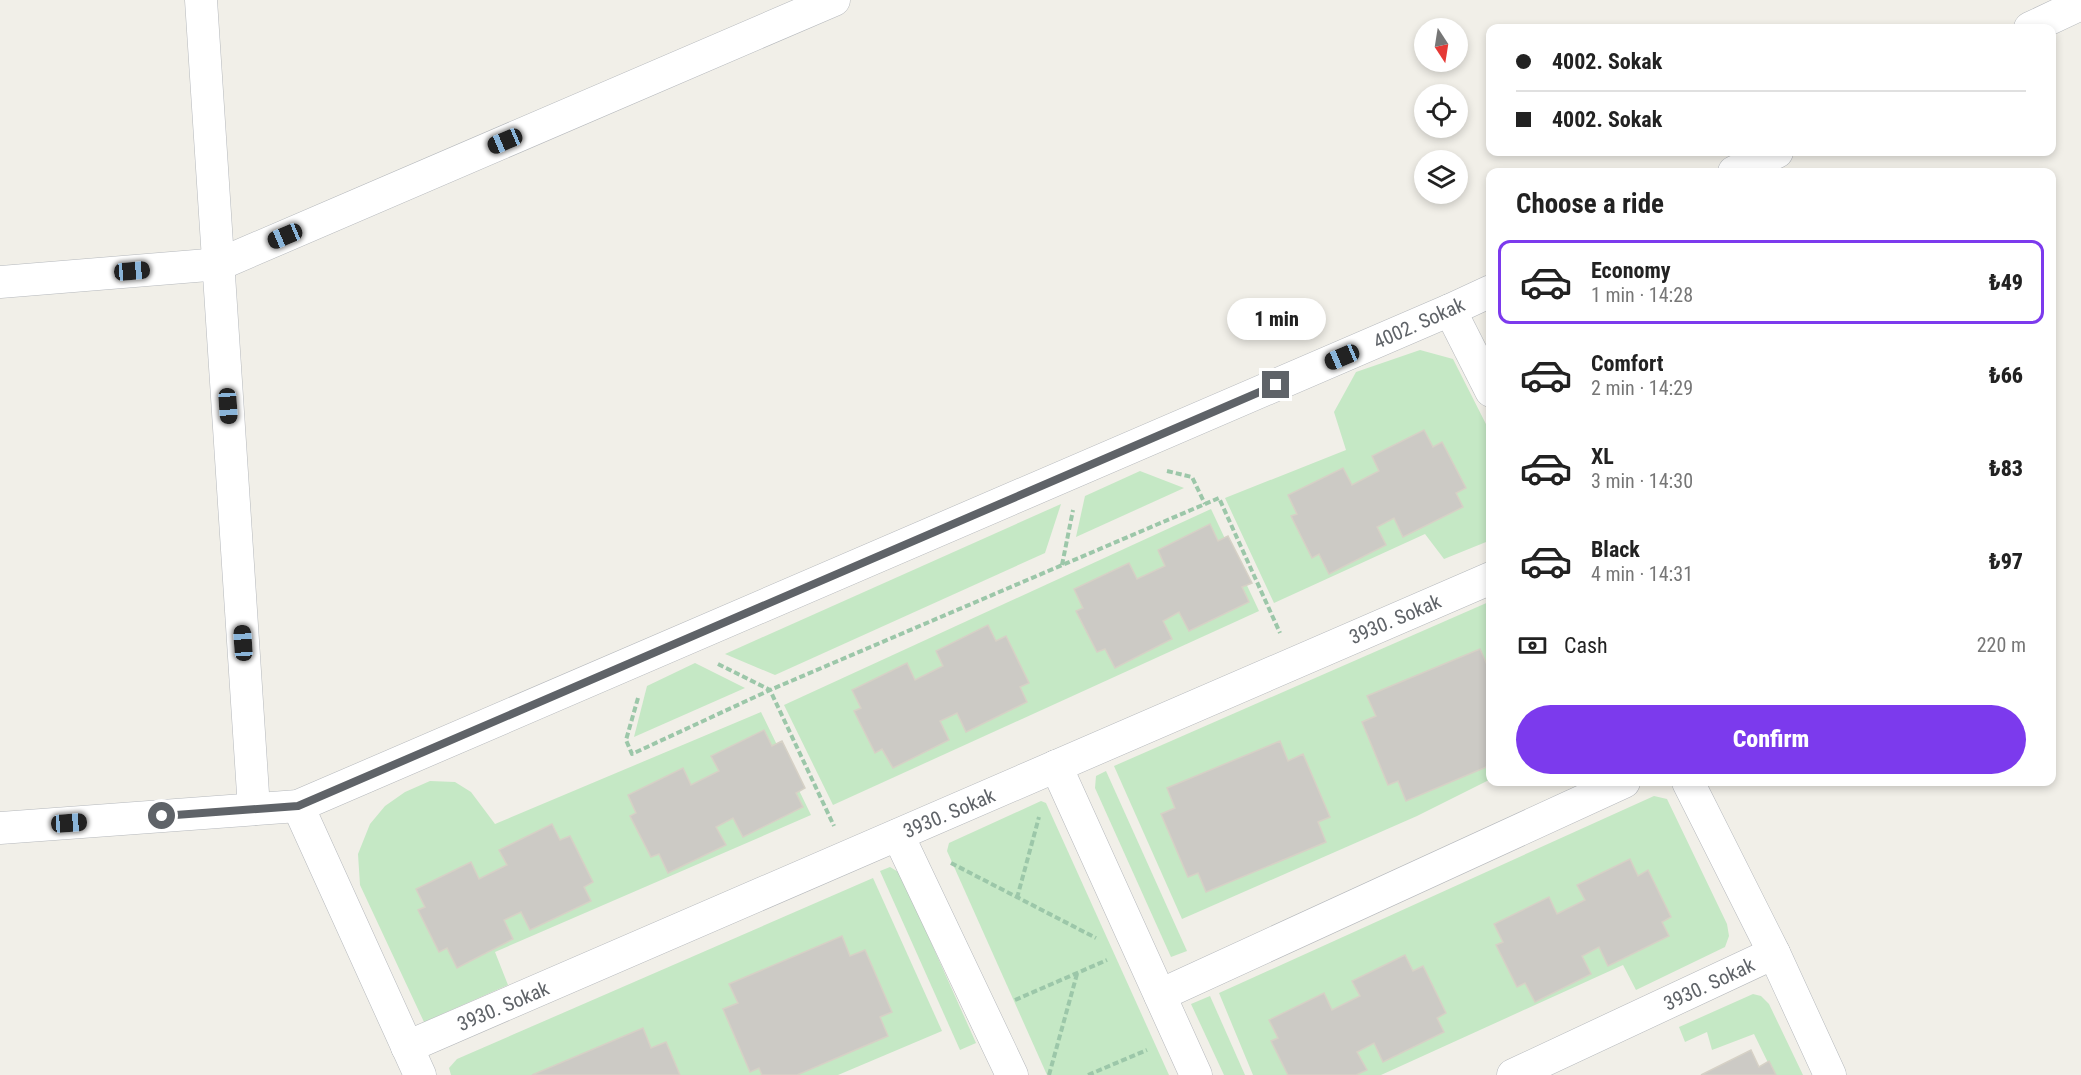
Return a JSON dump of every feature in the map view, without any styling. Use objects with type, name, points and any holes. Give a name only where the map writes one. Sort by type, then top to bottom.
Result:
[{"type":"street","points":[[201,0],[254,809]]},
{"type":"street","points":[[0,282],[220,264],[834,0]]},
{"type":"street","points":[[2038,24],[2081,4]]},
{"type":"street","points":[[1743,168],[1768,156]]},
{"type":"street","name":"4002. Sokak","points":[[0,828],[298,806],[1486,293]]},
{"type":"street","points":[[1450,310],[1486,381]]},
{"type":"street","name":"3930. Sokak","points":[[407,1047],[1486,580]]},
{"type":"street","points":[[1056,766],[1196,1075]]},
{"type":"street","points":[[1160,995],[1615,786]]},
{"type":"street","points":[[1690,786],[1774,953],[1830,1075]]},
{"type":"street","points":[[298,806],[420,1075]]},
{"type":"street","points":[[898,835],[1007,1074]]},
{"type":"street","name":"3930. Sokak","points":[[1513,1075],[1774,953]]},
{"type":"path","points":[[632,754],[770,690],[1219,498],[1294,663]]},
{"type":"path","points":[[1062,566],[1075,501]]},
{"type":"path","points":[[709,660],[770,690],[849,856]]},
{"type":"path","points":[[1017,898],[1042,807]]},
{"type":"path","points":[[948,862],[1105,943]]},
{"type":"path","points":[[1012,1002],[1108,960]]},
{"type":"path","points":[[1049,1075],[1077,974]]},
{"type":"path","points":[[1088,1075],[1149,1049]]},
{"type":"green space","points":[[1420,350],[1453,359],[1486,424],[1486,542],[1444,559],[1425,534],[1274,603],[1225,498],[1346,450],[1334,412],[1356,372]]},
{"type":"green space","points":[[1140,471],[1184,488],[1076,537],[1085,496]]},
{"type":"green space","points":[[1061,504],[1045,553],[775,675],[725,654]]},
{"type":"green space","points":[[1211,509],[1259,611],[833,805],[784,705]]},
{"type":"green space","points":[[1486,603],[1486,782],[1417,816],[1182,919],[1114,766]]},
{"type":"green space","points":[[695,663],[745,688],[634,737],[647,686]]},
{"type":"green space","points":[[761,712],[811,815],[495,952],[508,985],[424,1022],[360,885],[358,854],[370,824],[385,806],[405,792],[430,781],[455,782],[471,792],[495,824]]},
{"type":"green space","points":[[1106,771],[1187,951],[1171,957],[1095,788],[1096,776]]},
{"type":"green space","points":[[1654,796],[1667,799],[1727,924],[1729,936],[1725,947],[1636,990],[1623,965],[1381,1075],[1253,1075],[1219,993]]},
{"type":"green space","points":[[1041,801],[1046,803],[1169,1075],[1047,1075],[947,851],[949,843]]},
{"type":"green space","points":[[890,867],[900,873],[976,1043],[960,1050],[880,871]]},
{"type":"green space","points":[[873,878],[942,1031],[838,1075],[451,1075],[449,1068],[457,1059]]},
{"type":"green space","points":[[1753,994],[1761,996],[1769,1004],[1803,1075],[1774,1075],[1754,1034],[1712,1050],[1707,1032],[1685,1042],[1679,1027]]},
{"type":"green space","points":[[1210,996],[1245,1075],[1224,1075],[1191,1004]]},
{"type":"building","points":[[1424,430],[1433,447],[1442,442],[1466,488],[1456,493],[1463,507],[1403,537],[1394,518],[1377,527],[1386,545],[1329,574],[1319,554],[1312,558],[1291,516],[1297,514],[1288,495],[1343,468],[1352,485],[1379,471],[1372,456]]},
{"type":"building","points":[[1210,524],[1218,541],[1228,536],[1252,583],[1242,587],[1249,602],[1189,631],[1179,612],[1163,621],[1172,639],[1115,668],[1105,649],[1097,652],[1076,611],[1083,608],[1074,589],[1129,563],[1137,579],[1165,566],[1158,550]]},
{"type":"building","points":[[988,625],[996,641],[1006,636],[1029,683],[1020,687],[1027,702],[966,732],[957,713],[940,721],[949,740],[893,768],[882,749],[875,753],[854,711],[861,708],[852,690],[907,663],[915,680],[943,666],[936,651]]},
{"type":"building","points":[[1480,649],[1486,662],[1486,767],[1406,801],[1398,781],[1388,785],[1362,722],[1376,716],[1367,696]]},
{"type":"building","points":[[764,730],[772,746],[782,741],[805,788],[796,793],[803,807],[743,837],[733,818],[716,827],[726,845],[668,873],[659,854],[651,857],[630,816],[636,813],[628,795],[683,768],[691,785],[719,771],[711,756]]},
{"type":"building","points":[[1280,741],[1288,761],[1303,754],[1330,817],[1318,822],[1326,842],[1206,892],[1198,873],[1188,877],[1161,814],[1175,808],[1167,788]]},
{"type":"building","points":[[552,824],[560,840],[570,836],[593,882],[584,887],[591,901],[530,930],[521,912],[504,920],[513,939],[457,968],[447,948],[439,952],[418,910],[425,907],[416,889],[471,862],[479,879],[507,865],[499,850]]},
{"type":"building","points":[[1630,859],[1638,876],[1648,870],[1671,917],[1662,922],[1669,936],[1608,966],[1599,947],[1582,956],[1591,974],[1535,1002],[1525,983],[1517,987],[1496,945],[1503,942],[1494,924],[1549,897],[1557,914],[1585,900],[1577,885]]},
{"type":"building","points":[[842,936],[850,956],[865,950],[892,1012],[880,1017],[888,1036],[797,1075],[762,1075],[759,1068],[750,1072],[723,1009],[738,1003],[729,984]]},
{"type":"building","points":[[1405,955],[1413,971],[1423,966],[1446,1013],[1437,1018],[1444,1032],[1383,1062],[1374,1043],[1357,1052],[1367,1070],[1356,1075],[1288,1075],[1271,1041],[1278,1038],[1269,1020],[1324,993],[1332,1010],[1360,996],[1352,981]]},
{"type":"building","points":[[643,1028],[651,1048],[666,1042],[680,1075],[532,1075]]},
{"type":"building","points":[[1751,1050],[1759,1067],[1769,1061],[1776,1075],[1701,1075]]},
{"type":"route","points":[[162,816],[298,806],[1276,385]]}]
